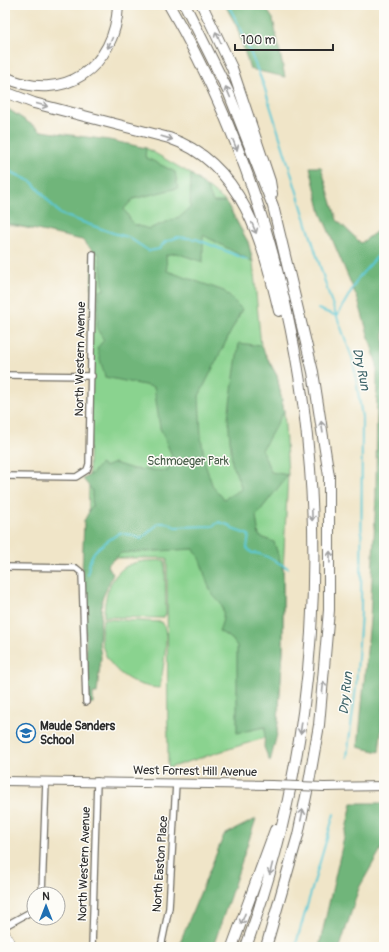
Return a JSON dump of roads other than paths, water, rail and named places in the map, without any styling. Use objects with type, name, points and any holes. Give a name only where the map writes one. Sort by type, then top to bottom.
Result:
[{"type":"highway","points":[[5,77],[26,85],[42,87],[63,84],[80,77],[95,65],[107,51],[115,32],[118,5]]},
{"type":"highway","points":[[169,5],[201,66],[226,120],[270,245],[298,366],[306,419],[311,476],[313,552],[312,610],[306,692],[296,763],[290,793],[264,894],[246,947]]},
{"type":"highway","points":[[185,5],[228,91],[273,206]]},
{"type":"highway","points":[[202,5],[232,68],[270,180],[273,206],[313,372],[329,481],[329,586],[324,672],[318,732],[288,882],[270,947]]},
{"type":"highway","points":[[5,92],[34,103],[178,141],[205,156],[230,181],[256,232],[277,300],[290,358],[301,428],[311,476]]},
{"type":"highway","points":[[232,947],[276,828],[296,763]]},
{"type":"highway","points":[[266,947],[298,835]]},
{"type":"main road","name":"West Forrest Hill Avenue","points":[[5,781],[97,781],[324,787],[384,786]]},
{"type":"main road","points":[[5,933],[12,947]]},
{"type":"street","name":"North Western Avenue","points":[[5,476],[76,477],[87,470],[89,464],[92,376],[92,254]]},
{"type":"street","points":[[5,375],[92,376]]},
{"type":"street","points":[[5,567],[76,568],[82,573],[86,702]]},
{"type":"street","points":[[42,886],[46,781]]},
{"type":"street","name":"North Western Avenue","points":[[92,947],[97,781]]},
{"type":"street","name":"North Easton Place","points":[[161,947],[169,908],[176,783]]},
{"type":"street","points":[[5,926],[26,914]]},
{"type":"waterway","name":"Dry Run","points":[[228,5],[240,27],[264,86],[330,298],[353,360],[362,417],[361,613],[356,687],[347,757]]},
{"type":"waterway","points":[[5,169],[32,182],[60,214],[128,237],[149,251],[159,249],[165,242],[178,237],[196,239],[248,260]]},
{"type":"waterway","points":[[337,316],[359,277],[384,249]]},
{"type":"waterway","points":[[318,309],[337,316]]},
{"type":"waterway","points":[[88,575],[90,559],[96,550],[101,546],[119,533],[132,535],[141,539],[159,523],[168,523],[175,527],[213,526],[219,522],[231,526],[232,529],[249,535],[247,548],[252,553],[261,554],[288,568]]},
{"type":"waterway","name":"Dry Run","points":[[295,947],[334,814]]},
{"type":"place","name":"Maude Sanders School","points":[[26,733]]},
{"type":"park label","name":"Schmoeger Park","points":[[188,461]]}]
